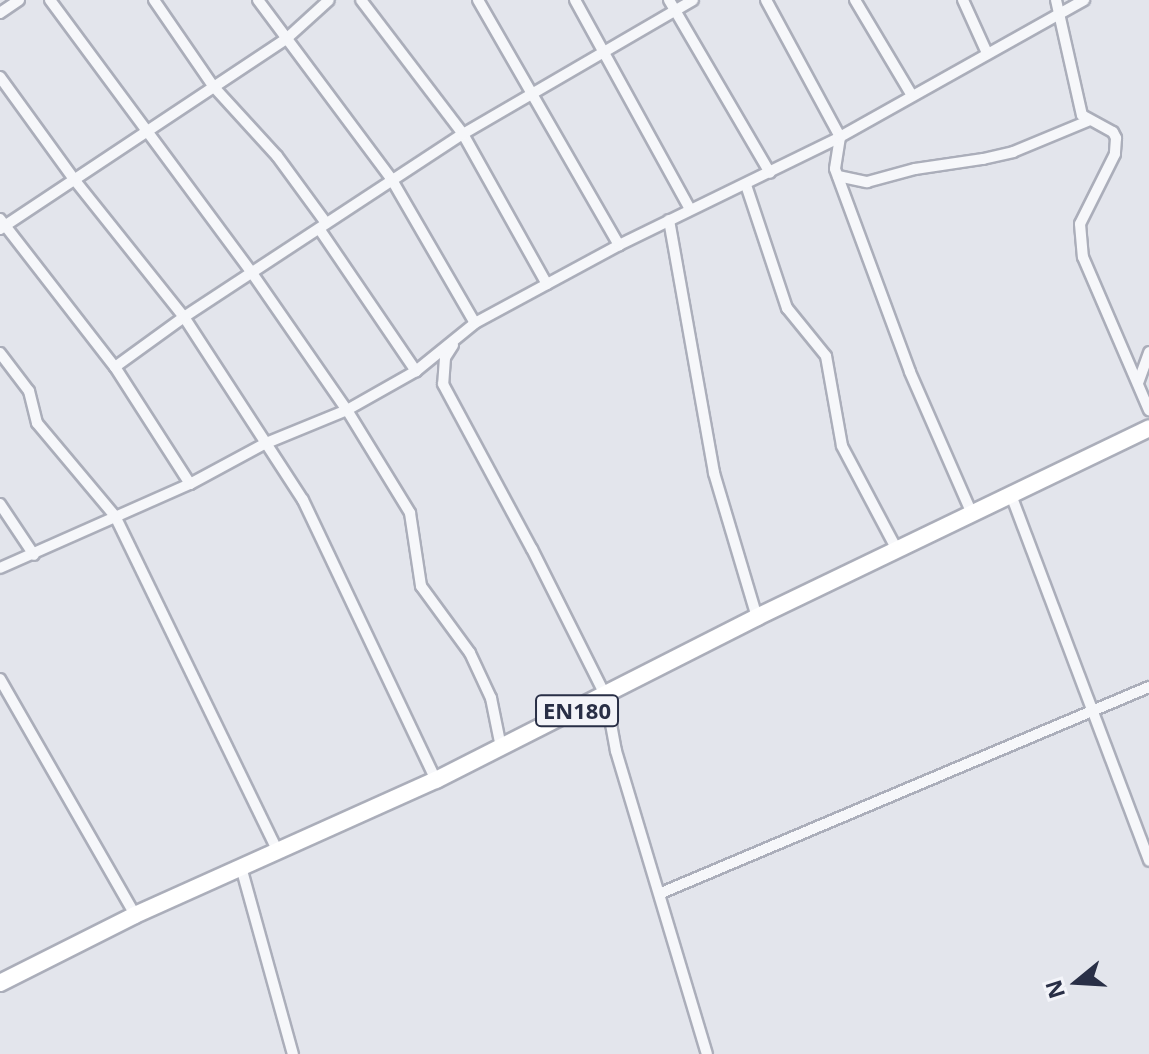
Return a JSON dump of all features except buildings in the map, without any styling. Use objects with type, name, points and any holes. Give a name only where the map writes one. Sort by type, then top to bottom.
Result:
[{"type":"main road","name":"EN180","points":[[0,983],[135,915],[436,780],[606,697],[757,617],[1149,428]]},
{"type":"street","points":[[0,13],[19,0]]},
{"type":"street","points":[[50,0],[252,273],[347,410],[410,513],[421,586],[470,653],[491,698],[501,747]]},
{"type":"street","points":[[154,0],[213,86],[277,156],[416,371]]},
{"type":"street","points":[[258,0],[392,180],[475,323]]},
{"type":"street","points":[[190,484],[115,367],[1,224],[146,133],[285,40],[329,0]]},
{"type":"street","points":[[361,0],[463,134],[547,284]]},
{"type":"street","points":[[478,0],[619,245]]},
{"type":"street","points":[[575,0],[690,209]]},
{"type":"street","points":[[115,367],[184,317],[463,134],[606,52],[672,5],[693,0]]},
{"type":"street","points":[[766,0],[840,137],[835,159],[838,176],[910,372],[972,514]]},
{"type":"street","points":[[855,0],[911,94]]},
{"type":"street","points":[[963,0],[987,53]]},
{"type":"street","points":[[1056,0],[1082,115],[1113,132],[1117,147],[1080,224],[1083,257],[1149,410]]},
{"type":"street","points":[[0,568],[190,484],[264,444],[347,410],[416,371],[475,323],[619,245],[840,137],[911,94],[1084,0]]},
{"type":"street","points":[[672,5],[770,173]]},
{"type":"street","points":[[0,77],[73,178],[184,317],[303,500],[436,780]]},
{"type":"street","points":[[838,176],[867,182],[915,169],[983,159],[1013,152],[1088,121]]},
{"type":"street","points":[[746,185],[787,308],[826,356],[842,446],[897,550]]},
{"type":"street","points":[[669,220],[714,473],[757,617]]},
{"type":"street","points":[[461,333],[445,358],[443,384],[532,549],[606,697],[616,751],[707,1054]]},
{"type":"street","points":[[1138,383],[1149,352]]},
{"type":"street","points":[[0,353],[29,391],[37,423],[115,516],[277,849]]},
{"type":"street","points":[[1011,495],[1095,710],[1149,861]]},
{"type":"street","points":[[0,504],[34,555]]},
{"type":"street","points":[[0,679],[135,915]]},
{"type":"street","points":[[661,893],[1149,687]]},
{"type":"street","points":[[241,867],[293,1054]]}]
